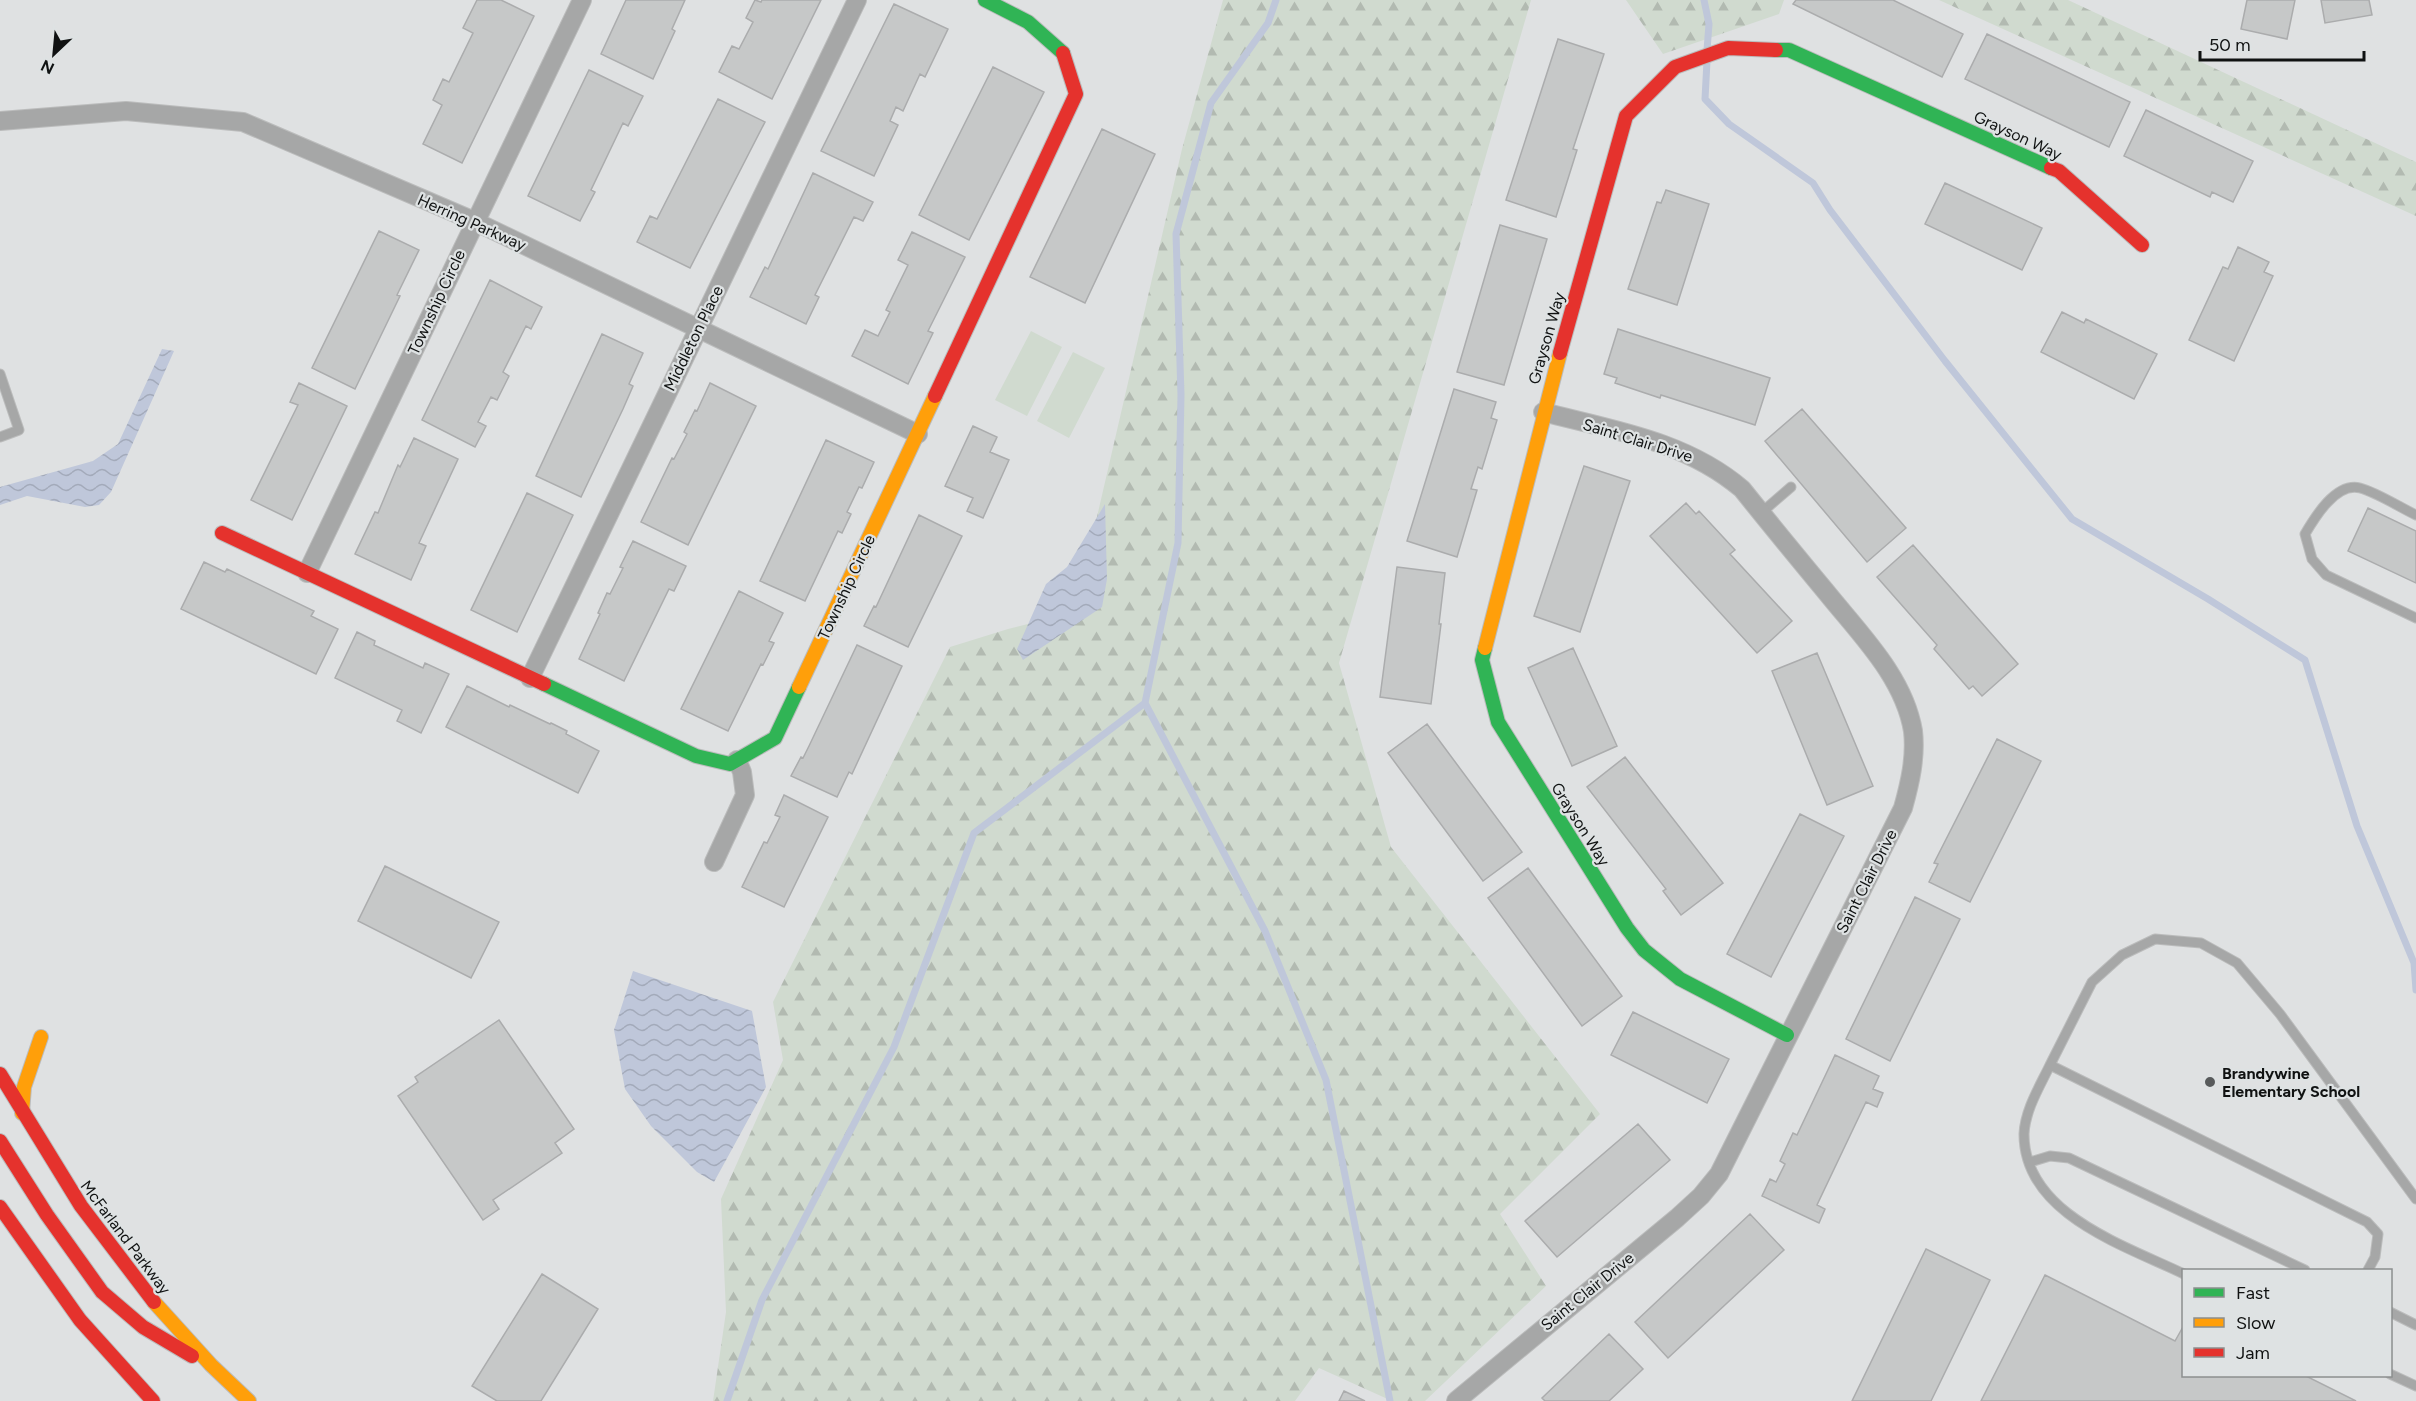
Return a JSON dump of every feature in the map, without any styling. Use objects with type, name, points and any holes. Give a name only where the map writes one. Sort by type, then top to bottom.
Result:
[{"type":"street","name":"Township Circle","points":[[307,573],[582,0]]},
{"type":"street","name":"Middleton Place","points":[[530,678],[857,0]]},
{"type":"street","name":"Township Circle","points":[[737,760],[775,738],[1076,94],[1064,54],[1009,5],[985,0]]},
{"type":"street","name":"Grayson Way","points":[[1787,1035],[1680,980],[1644,950],[1627,928],[1498,722],[1482,660],[1543,412],[1626,116],[1675,67],[1728,48],[1789,50],[2059,171],[2142,245]]},
{"type":"street","name":"Herring Parkway","points":[[0,120],[126,111],[243,122],[474,221],[918,434]]},
{"type":"street","name":"Saint Clair Drive","points":[[1456,1401],[1701,1196],[1719,1173],[1903,808],[1910,783],[1913,758],[1913,732],[1907,706],[1896,683],[1881,661],[1742,489],[1700,458],[1660,443],[1543,412]]},
{"type":"street","points":[[222,533],[696,756],[730,764],[737,760],[742,772],[745,795],[714,862]]},
{"type":"street","points":[[22,1113],[26,1079],[41,1037]]},
{"type":"street","name":"McFarland Parkway","points":[[0,1074],[60,1176],[104,1239],[160,1310],[215,1369],[249,1401]]},
{"type":"street","points":[[0,1141],[47,1215],[102,1292],[142,1327],[166,1343],[215,1369]]},
{"type":"street","points":[[0,1207],[80,1320],[153,1401]]},
{"type":"lane","points":[[0,374],[19,430],[0,437]]},
{"type":"lane","points":[[1761,513],[1791,487]]},
{"type":"lane","points":[[2416,515],[2359,487],[2341,492],[2319,510],[2305,534],[2312,559],[2325,575],[2416,618]]},
{"type":"lane","points":[[2182,1273],[2079,1222],[2055,1204],[2038,1184],[2024,1134],[2029,1110],[2092,982],[2122,955],[2156,939],[2201,943],[2237,963],[2280,1014],[2416,1199]]},
{"type":"lane","points":[[2050,1065],[2367,1222],[2378,1234],[2375,1257],[2369,1269]]},
{"type":"lane","points":[[2030,1162],[2050,1156],[2069,1158],[2303,1269]]},
{"type":"lane","points":[[2392,1313],[2416,1325]]},
{"type":"lane","points":[[2392,1374],[2416,1386]]},
{"type":"green space","points":[[1223,0],[1531,0],[1339,663],[1391,847],[1600,1114],[1500,1214],[1546,1286],[1425,1401],[1392,1401],[1319,1368],[1295,1401],[713,1401],[726,1312],[721,1199],[783,1060],[773,1002],[950,647],[1075,612],[1182,149]]},
{"type":"green space","points":[[1626,0],[1784,0],[1779,14],[1663,54]]},
{"type":"green space","points":[[1939,0],[2068,0],[2416,162],[2416,216]]},
{"type":"green space","points":[[1031,331],[1062,347],[1027,416],[995,400]]},
{"type":"green space","points":[[1073,352],[1105,368],[1069,438],[1037,421]]},
{"type":"water","points":[[162,349],[174,351],[111,492],[99,505],[85,507],[27,496],[0,505],[0,487],[93,461],[118,444]]},
{"type":"water","points":[[1105,504],[1107,579],[1102,607],[1023,660],[1017,649],[1046,584],[1067,567]]},
{"type":"water","points":[[633,971],[752,1011],[766,1087],[714,1182],[697,1172],[651,1126],[625,1089],[614,1030]]},
{"type":"building","points":[[477,0],[501,0],[534,16],[462,163],[423,144],[442,105],[433,100],[443,79],[449,82],[473,33],[463,28]]},
{"type":"building","points":[[626,0],[685,0],[672,29],[675,31],[653,79],[601,54]]},
{"type":"building","points":[[755,0],[761,2],[762,0],[821,0],[772,99],[719,72],[732,46],[739,49],[753,22],[746,18]]},
{"type":"building","points":[[1796,0],[1893,0],[1963,34],[1942,77],[1793,4]]},
{"type":"building","points":[[2247,0],[2295,0],[2287,39],[2241,29]]},
{"type":"building","points":[[2321,0],[2369,0],[2372,15],[2325,23]]},
{"type":"building","points":[[894,4],[948,29],[925,77],[920,74],[903,111],[896,107],[890,121],[898,125],[874,176],[821,151]]},
{"type":"building","points":[[1987,34],[2130,102],[2109,147],[1965,79]]},
{"type":"building","points":[[1558,39],[1604,54],[1573,149],[1577,150],[1556,217],[1506,200]]},
{"type":"building","points":[[993,67],[1044,92],[969,240],[919,215]]},
{"type":"building","points":[[589,70],[643,96],[628,126],[623,123],[591,190],[595,192],[580,221],[528,196]]},
{"type":"building","points":[[718,99],[765,122],[690,268],[637,242],[650,216],[657,219]]},
{"type":"building","points":[[2146,110],[2253,161],[2233,202],[2212,192],[2210,197],[2124,156]]},
{"type":"building","points":[[1102,129],[1155,154],[1085,303],[1030,277]]},
{"type":"building","points":[[813,173],[873,202],[863,221],[854,217],[815,295],[819,297],[806,324],[750,297],[765,267],[768,269]]},
{"type":"building","points":[[1945,183],[2042,228],[2022,270],[1925,224]]},
{"type":"building","points":[[1666,190],[1709,204],[1677,305],[1628,289],[1657,202],[1661,203]]},
{"type":"building","points":[[1500,225],[1547,239],[1504,385],[1457,372]]},
{"type":"building","points":[[379,231],[419,250],[397,295],[400,296],[355,389],[312,368]]},
{"type":"building","points":[[912,232],[965,257],[928,331],[933,333],[908,384],[852,356],[865,330],[878,336],[890,312],[886,310],[908,265],[898,260]]},
{"type":"building","points":[[2238,247],[2269,262],[2264,272],[2273,276],[2234,361],[2189,340],[2223,267],[2228,269]]},
{"type":"building","points":[[490,280],[542,307],[531,329],[526,326],[503,372],[509,376],[497,400],[491,397],[478,422],[486,426],[475,447],[422,420]]},
{"type":"building","points":[[2062,312],[2084,323],[2086,319],[2157,354],[2134,399],[2041,352]]},
{"type":"building","points":[[1618,329],[1770,378],[1755,425],[1615,383],[1617,378],[1604,374]]},
{"type":"building","points":[[602,334],[643,353],[629,384],[633,386],[581,497],[536,476]]},
{"type":"building","points":[[299,383],[347,406],[292,520],[251,500],[298,405],[290,402]]},
{"type":"building","points":[[710,383],[756,406],[688,545],[641,522],[672,458],[674,459],[687,434],[684,432]]},
{"type":"building","points":[[1454,389],[1496,402],[1491,418],[1497,420],[1482,469],[1478,467],[1471,489],[1477,490],[1457,557],[1407,541]]},
{"type":"building","points":[[1802,409],[1906,528],[1867,562],[1765,441]]},
{"type":"building","points":[[973,426],[997,437],[990,452],[1009,460],[983,518],[967,511],[973,498],[945,486]]},
{"type":"building","points":[[414,438],[458,459],[419,543],[426,546],[411,580],[355,554],[375,512],[378,513],[398,465],[400,467]]},
{"type":"building","points":[[826,440],[874,462],[847,512],[851,514],[842,533],[838,531],[805,601],[760,581]]},
{"type":"building","points":[[1584,466],[1630,481],[1580,632],[1534,616]]},
{"type":"building","points":[[527,493],[573,515],[517,632],[471,610]]},
{"type":"building","points":[[1686,503],[1696,514],[1699,511],[1735,550],[1730,554],[1792,621],[1757,653],[1650,536]]},
{"type":"building","points":[[2368,508],[2416,531],[2416,583],[2348,551]]},
{"type":"building","points":[[919,515],[962,536],[908,647],[864,626],[874,606],[876,607]]},
{"type":"building","points":[[633,541],[686,566],[674,591],[669,589],[624,681],[579,659],[607,593],[610,594],[623,568],[620,567]]},
{"type":"building","points":[[1913,545],[2018,664],[1982,696],[1973,686],[1969,689],[1934,649],[1937,645],[1877,577]]},
{"type":"building","points":[[204,562],[225,572],[227,569],[314,611],[311,616],[338,629],[316,674],[181,609]]},
{"type":"building","points":[[1397,567],[1445,573],[1431,704],[1380,697]]},
{"type":"building","points":[[739,591],[783,613],[769,641],[774,643],[728,731],[681,709]]},
{"type":"building","points":[[357,632],[375,641],[374,645],[423,668],[425,663],[449,674],[421,733],[397,721],[402,710],[335,678]]},
{"type":"building","points":[[857,645],[902,666],[852,774],[849,772],[837,797],[791,776],[801,757],[803,758]]},
{"type":"building","points":[[1573,648],[1617,746],[1572,766],[1528,668]]},
{"type":"building","points":[[1817,653],[1873,786],[1827,805],[1772,671]]},
{"type":"building","points":[[467,686],[509,707],[510,705],[551,723],[567,731],[566,734],[599,751],[578,793],[446,727]]},
{"type":"building","points":[[1427,724],[1522,852],[1483,881],[1388,753]]},
{"type":"building","points":[[1997,739],[2041,761],[1970,902],[1929,882],[1938,864],[1934,863]]},
{"type":"building","points":[[1625,757],[1723,883],[1681,915],[1663,891],[1666,889],[1587,787]]},
{"type":"building","points":[[784,795],[828,817],[784,907],[742,887],[764,842],[767,843],[780,817],[775,815]]},
{"type":"building","points":[[1800,814],[1844,836],[1771,977],[1727,954]]},
{"type":"building","points":[[385,866],[499,922],[471,978],[358,921]]},
{"type":"building","points":[[1528,868],[1622,996],[1582,1026],[1488,898]]},
{"type":"building","points":[[1915,897],[1960,919],[1890,1061],[1846,1039]]},
{"type":"building","points":[[1633,1012],[1729,1059],[1707,1103],[1611,1055]]},
{"type":"building","points":[[499,1020],[574,1129],[555,1143],[562,1153],[493,1200],[499,1209],[483,1220],[398,1096],[418,1082],[415,1077]]},
{"type":"building","points":[[1835,1055],[1879,1076],[1873,1089],[1883,1093],[1877,1107],[1866,1102],[1817,1205],[1825,1209],[1819,1223],[1762,1196],[1770,1179],[1776,1182],[1785,1164],[1780,1161],[1793,1133],[1797,1135]]},
{"type":"building","points":[[1638,1124],[1670,1160],[1557,1257],[1525,1221]]},
{"type":"building","points":[[1750,1214],[1784,1250],[1668,1358],[1635,1322]]},
{"type":"building","points":[[1926,1249],[1990,1280],[1931,1401],[1852,1401]]},
{"type":"building","points":[[542,1274],[598,1309],[541,1401],[497,1401],[472,1386]]},
{"type":"building","points":[[2045,1275],[2175,1341],[2182,1329],[2182,1377],[2308,1377],[2356,1401],[1981,1401]]},
{"type":"building","points":[[1609,1334],[1643,1369],[1609,1401],[1545,1401],[1542,1398]]},
{"type":"building","points":[[1344,1391],[1365,1401],[1339,1401]]},
{"type":"waterway","points":[[1276,0],[1268,23],[1211,103],[1176,234],[1181,395],[1178,543],[1145,703],[1265,931],[1326,1080],[1390,1401]]},
{"type":"waterway","points":[[1704,0],[1709,24],[1707,50]]},
{"type":"waterway","points":[[1707,61],[1705,99],[1729,124],[1813,183],[1830,210],[1945,361],[2072,519],[2208,599],[2305,660],[2357,826],[2414,963],[2416,990]]},
{"type":"waterway","points":[[727,1401],[762,1300],[894,1047],[974,833],[1145,703]]},
{"type":"traffic: fast","points":[[985,0],[1028,22],[1063,53]]},
{"type":"traffic: fast","points":[[1776,50],[1789,50],[2051,168]]},
{"type":"traffic: fast","points":[[1485,648],[1482,660],[1498,722],[1627,928],[1644,950],[1680,979],[1787,1035]]},
{"type":"traffic: fast","points":[[544,684],[696,756],[730,764],[775,738],[799,687]]},
{"type":"traffic: slow","points":[[1485,648],[1560,353]]},
{"type":"traffic: slow","points":[[799,687],[935,396]]},
{"type":"traffic: slow","points":[[22,1113],[24,1087],[41,1037]]},
{"type":"traffic: slow","points":[[154,1302],[211,1365],[249,1401]]},
{"type":"traffic: jam","points":[[1560,353],[1626,116],[1675,67],[1728,48],[1776,50]]},
{"type":"traffic: jam","points":[[935,396],[1076,94],[1063,53]]},
{"type":"traffic: jam","points":[[2051,168],[2059,171],[2142,245]]},
{"type":"traffic: jam","points":[[222,533],[544,684]]},
{"type":"traffic: jam","points":[[0,1074],[81,1206],[154,1302]]},
{"type":"traffic: jam","points":[[0,1141],[47,1215],[102,1292],[143,1327],[192,1356]]},
{"type":"traffic: jam","points":[[0,1207],[80,1320],[153,1401]]},
{"type":"place","name":"Brandywine Elementary School","points":[[2210,1082]]}]
